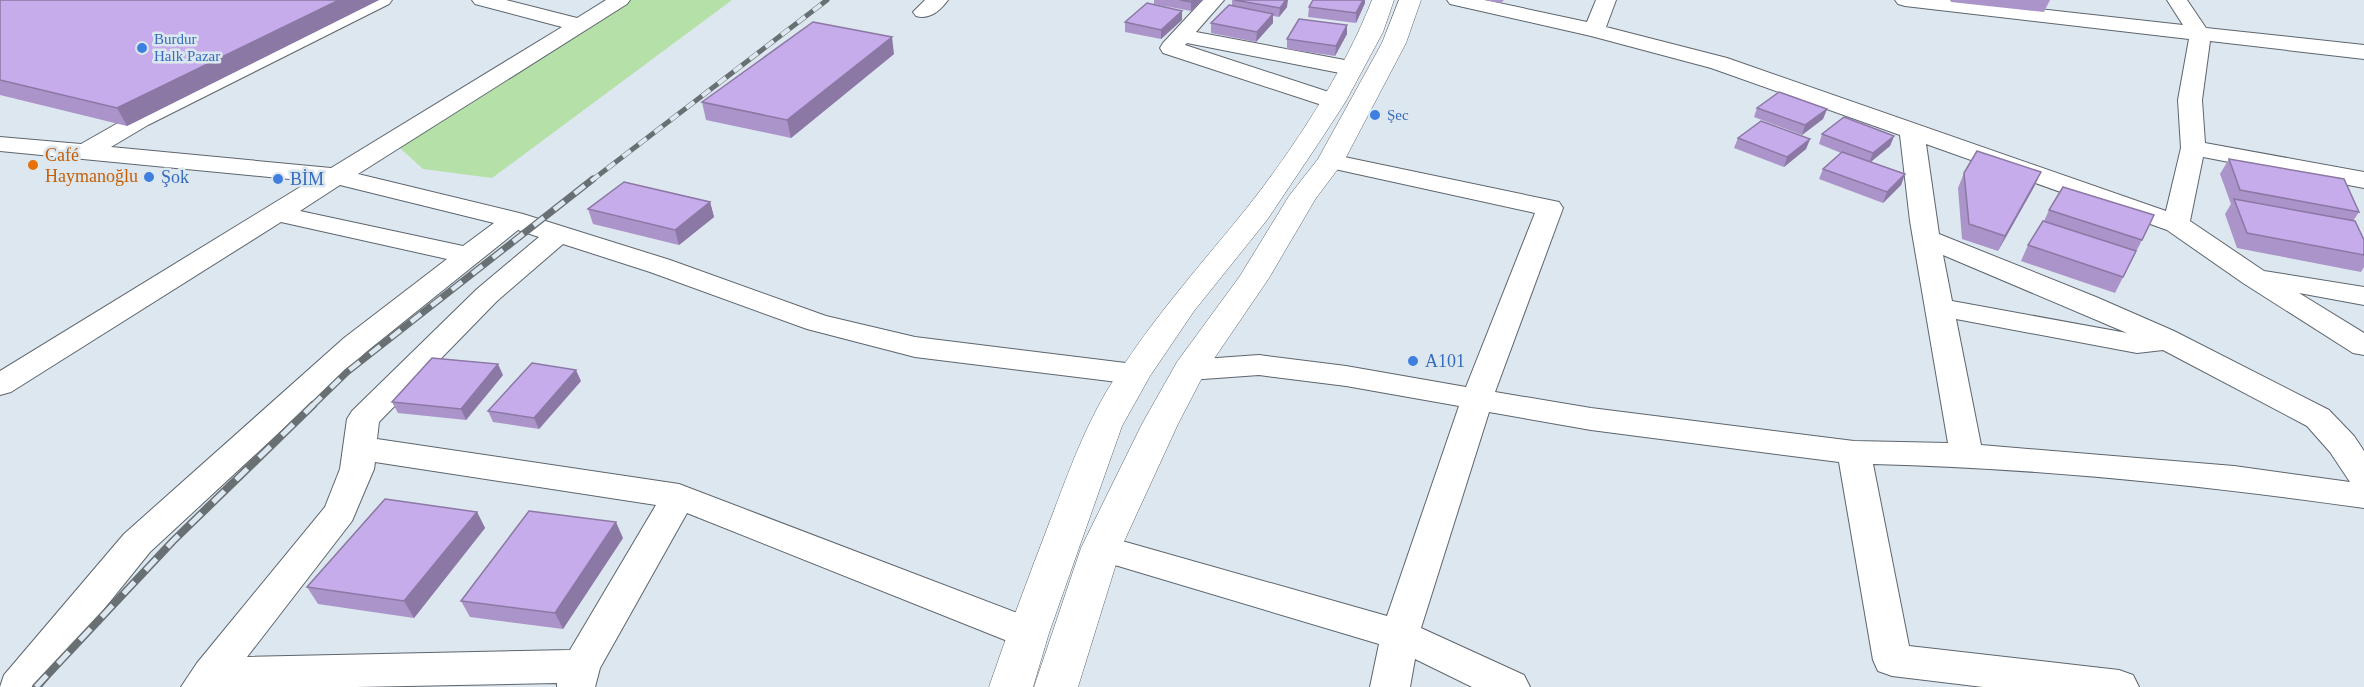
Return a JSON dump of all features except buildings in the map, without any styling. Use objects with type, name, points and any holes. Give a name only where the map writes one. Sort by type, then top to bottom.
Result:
[{"type":"main road","points":[[1011,687],[1028,633],[1104,426],[1134,374],[1182,305],[1257,214],[1332,101],[1371,32],[1383,0]]},
{"type":"main road","points":[[1056,687],[1101,548],[1160,424],[1189,370],[1254,278],[1303,196],[1330,161],[1394,44],[1410,0]]},
{"type":"main road","points":[[1134,374],[1189,370]]},
{"type":"street","points":[[84,153],[140,120],[382,0]]},
{"type":"street","points":[[482,0],[580,25]]},
{"type":"street","points":[[0,385],[620,0]]},
{"type":"street","points":[[1214,0],[1171,48],[1332,101]]},
{"type":"street","points":[[1457,0],[1594,30],[1719,63],[2176,224],[2253,277],[2364,346]]},
{"type":"street","points":[[1594,30],[1606,0]]},
{"type":"street","points":[[1905,0],[2364,52]]},
{"type":"street","points":[[2176,224],[2193,148],[2190,100],[2200,35],[2177,0]]},
{"type":"street","points":[[1180,36],[1350,68]]},
{"type":"street","points":[[1912,132],[1926,238],[1967,455]]},
{"type":"street","points":[[0,144],[335,176],[514,219],[660,266],[817,323],[915,346],[1134,374]]},
{"type":"street","points":[[2193,148],[2364,180]]},
{"type":"street","points":[[1330,161],[1550,208],[1477,399],[1400,635],[1390,687]]},
{"type":"street","points":[[275,213],[469,256]]},
{"type":"street","points":[[18,687],[137,543],[355,345],[514,219]]},
{"type":"street","points":[[206,681],[340,512],[357,469],[363,419],[487,296],[559,234]]},
{"type":"street","points":[[1926,238],[2086,303],[2163,338],[2318,418],[2342,444],[2364,477]]},
{"type":"street","points":[[2253,277],[2364,296]]},
{"type":"street","points":[[1939,307],[2137,344],[2153,344],[2163,338]]},
{"type":"street","points":[[1189,370],[1259,365],[1346,376],[1592,419],[1854,452],[1967,455],[2234,478],[2364,496]]},
{"type":"street","points":[[359,448],[678,496],[1028,633]]},
{"type":"street","points":[[1854,452],[1892,674],[2119,687]]},
{"type":"street","points":[[206,681],[578,676],[678,496]]},
{"type":"street","points":[[1101,548],[1400,635],[1510,687]]},
{"type":"green space","points":[[622,0],[732,0],[492,178],[423,169],[400,148],[418,125]]},
{"type":"railway","points":[[591,181],[827,0]]},
{"type":"railway","points":[[312,406],[347,372],[593,179]]},
{"type":"railway","points":[[36,687],[173,541],[313,405]]},
{"type":"place","name":"Burdur Halk Pazar","points":[[142,48]]},
{"type":"place","name":"Şec","points":[[1375,115]]},
{"type":"place","name":"Café Haymanoğlu","points":[[33,165]]},
{"type":"place","name":"Şok","points":[[149,177]]},
{"type":"place","name":"BİM","points":[[278,179]]},
{"type":"place","name":"A101","points":[[1413,361]]}]
